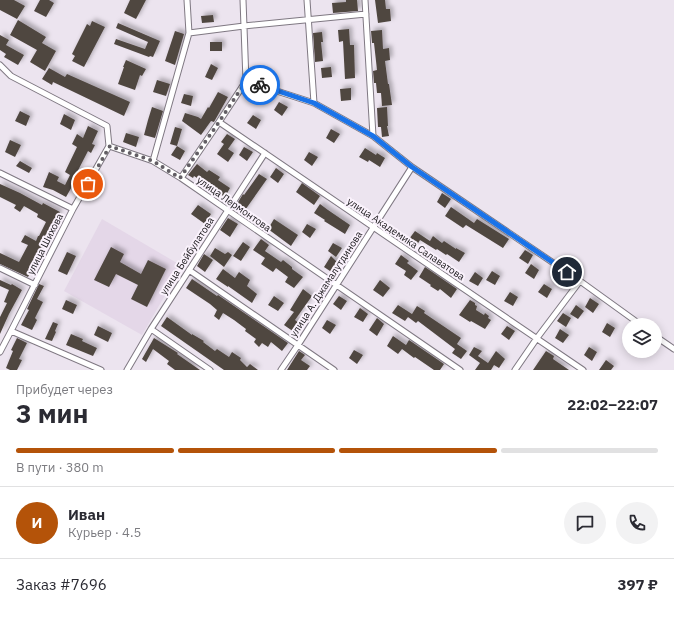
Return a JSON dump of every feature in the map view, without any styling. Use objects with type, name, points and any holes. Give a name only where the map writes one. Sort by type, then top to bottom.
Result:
[{"type":"street","points":[[153,161],[189,33],[187,0]]},
{"type":"street","points":[[180,178],[246,81],[243,0]]},
{"type":"street","points":[[307,0],[314,103]]},
{"type":"street","points":[[365,0],[373,136]]},
{"type":"street","points":[[189,33],[366,14]]},
{"type":"street","points":[[0,65],[11,76],[107,126],[110,146]]},
{"type":"street","points":[[246,81],[314,103],[373,136],[412,167],[580,280],[632,318]]},
{"type":"street","name":"улица Академика Салаватова","points":[[219,122],[583,370]]},
{"type":"street","name":"улица Лермонтова","points":[[110,146],[153,161],[180,178],[460,370]]},
{"type":"street","name":"улица Шихова","points":[[0,352],[73,209],[110,146]]},
{"type":"street","name":"улица Бейбулатова","points":[[127,370],[151,329],[265,153]]},
{"type":"street","name":"улица А. Джамалутдинова","points":[[281,370],[412,167]]},
{"type":"street","points":[[0,173],[73,209]]},
{"type":"street","points":[[0,268],[35,285]]},
{"type":"street","points":[[189,270],[334,370]]},
{"type":"street","points":[[516,370],[537,338],[580,280]]},
{"type":"street","points":[[151,329],[210,370]]},
{"type":"street","points":[[11,331],[101,370]]},
{"type":"street","points":[[662,341],[674,350]]},
{"type":"shaded area","points":[[102,219],[182,266],[142,335],[64,291]]},
{"type":"building","points":[[0,0],[14,0],[25,6],[17,19],[0,10]]},
{"type":"building","points":[[40,0],[49,0],[54,3],[46,17],[34,11]]},
{"type":"building","points":[[130,0],[146,0],[136,19],[124,13]]},
{"type":"building","points":[[346,0],[357,0],[358,11],[333,13],[332,3],[346,2]]},
{"type":"building","points":[[375,0],[385,0],[386,9],[390,9],[391,21],[378,23]]},
{"type":"building","points":[[213,15],[214,22],[202,23],[201,16]]},
{"type":"building","points":[[18,20],[46,37],[42,43],[56,51],[45,71],[30,62],[37,50],[10,35]]},
{"type":"building","points":[[92,21],[105,27],[84,67],[72,61],[75,56],[72,54],[87,24],[90,26]]},
{"type":"building","points":[[118,23],[160,41],[153,57],[149,57],[114,44],[116,39],[145,49],[148,42],[116,28]]},
{"type":"building","points":[[349,29],[350,45],[354,45],[355,78],[345,79],[343,41],[339,42],[338,30]]},
{"type":"building","points":[[382,30],[383,49],[389,48],[390,60],[385,61],[392,105],[382,106],[381,93],[377,93],[376,83],[374,83],[373,71],[377,70],[371,31]]},
{"type":"building","points":[[175,31],[184,34],[175,65],[165,61]]},
{"type":"building","points":[[322,32],[323,42],[321,42],[323,61],[315,62],[313,33]]},
{"type":"building","points":[[0,35],[9,40],[6,45],[24,55],[18,65],[4,57],[6,54],[0,50]]},
{"type":"building","points":[[210,42],[222,42],[222,51],[210,51]]},
{"type":"building","points":[[126,60],[146,69],[142,76],[140,75],[135,90],[118,84]]},
{"type":"building","points":[[211,64],[218,68],[212,80],[205,77]]},
{"type":"building","points":[[331,67],[332,77],[322,78],[321,68]]},
{"type":"building","points":[[49,68],[65,77],[67,74],[130,102],[124,116],[53,82],[52,85],[42,79]]},
{"type":"building","points":[[157,80],[170,84],[166,96],[153,92]]},
{"type":"building","points":[[351,88],[351,100],[341,101],[340,89]]},
{"type":"building","points":[[218,92],[228,97],[214,122],[211,121],[201,135],[182,121],[185,113],[201,119]]},
{"type":"building","points":[[184,94],[193,96],[191,106],[181,103]]},
{"type":"building","points":[[279,102],[288,107],[282,116],[274,110]]},
{"type":"building","points":[[152,107],[163,111],[155,138],[144,135]]},
{"type":"building","points":[[387,107],[387,126],[389,136],[382,137],[381,127],[378,127],[377,108]]},
{"type":"building","points":[[20,111],[30,116],[26,126],[15,121]]},
{"type":"building","points":[[64,114],[75,120],[71,130],[60,124]]},
{"type":"building","points":[[253,115],[261,120],[256,129],[247,123]]},
{"type":"building","points":[[88,126],[98,131],[92,144],[95,145],[91,153],[88,151],[66,197],[53,190],[43,187],[49,172],[59,177],[57,181],[65,185],[70,175],[65,172],[77,147],[72,144],[77,134],[83,138]]},
{"type":"building","points":[[175,127],[182,129],[177,146],[170,144]]},
{"type":"building","points":[[331,129],[340,134],[334,143],[326,138]]},
{"type":"building","points":[[126,133],[139,137],[136,147],[123,142]]},
{"type":"building","points":[[227,134],[235,139],[228,149],[234,153],[228,162],[217,154],[224,144],[221,142]]},
{"type":"building","points":[[10,140],[21,145],[15,157],[5,152]]},
{"type":"building","points":[[177,146],[185,151],[180,160],[171,155]]},
{"type":"building","points":[[244,147],[253,152],[247,161],[239,155]]},
{"type":"building","points":[[365,148],[376,155],[377,153],[385,158],[380,167],[369,160],[368,162],[359,157]]},
{"type":"building","points":[[309,152],[318,157],[312,166],[304,160]]},
{"type":"building","points":[[20,161],[32,168],[29,173],[16,166]]},
{"type":"building","points":[[197,164],[207,172],[209,170],[220,177],[218,180],[230,188],[225,197],[194,176],[193,178],[188,175]]},
{"type":"building","points":[[276,168],[284,174],[278,183],[270,177]]},
{"type":"building","points":[[259,174],[267,179],[243,213],[235,207]]},
{"type":"building","points":[[302,183],[320,196],[314,205],[296,192]]},
{"type":"building","points":[[0,184],[42,205],[43,203],[60,212],[28,277],[0,264],[0,253],[19,262],[28,245],[21,242],[25,235],[36,241],[46,222],[37,217],[38,214],[24,206],[20,212],[14,208],[16,205],[0,197]]},
{"type":"building","points":[[442,193],[451,199],[445,208],[437,202]]},
{"type":"building","points":[[320,204],[350,225],[345,234],[314,213]]},
{"type":"building","points":[[198,205],[211,214],[205,224],[191,214]]},
{"type":"building","points":[[451,207],[474,223],[477,219],[509,239],[503,248],[466,225],[463,228],[445,216]]},
{"type":"building","points":[[228,218],[238,224],[230,237],[220,230]]},
{"type":"building","points":[[274,219],[298,235],[291,246],[268,229]]},
{"type":"building","points":[[307,224],[316,229],[310,238],[302,232]]},
{"type":"building","points":[[415,231],[430,241],[433,236],[442,243],[444,241],[465,253],[459,262],[420,240],[417,245],[409,239]]},
{"type":"building","points":[[261,239],[269,245],[265,251],[281,262],[283,260],[303,277],[294,288],[285,282],[288,277],[276,268],[273,272],[261,264],[265,258],[253,250]]},
{"type":"building","points":[[243,242],[250,247],[241,261],[233,256]]},
{"type":"building","points":[[333,243],[342,248],[336,257],[328,251]]},
{"type":"building","points":[[111,247],[124,254],[120,262],[141,274],[148,260],[166,269],[147,307],[131,299],[138,285],[116,274],[109,287],[94,280]]},
{"type":"building","points":[[215,248],[225,254],[228,252],[232,255],[224,267],[210,256]]},
{"type":"building","points":[[525,250],[533,255],[528,264],[519,258]]},
{"type":"building","points":[[67,252],[76,256],[67,275],[58,271]]},
{"type":"building","points":[[204,254],[213,260],[205,272],[197,266]]},
{"type":"building","points":[[401,255],[409,261],[407,263],[418,271],[411,280],[404,275],[406,271],[395,264]]},
{"type":"building","points":[[331,256],[338,264],[333,273],[324,267]]},
{"type":"building","points":[[531,264],[539,270],[534,279],[525,273]]},
{"type":"building","points":[[425,267],[457,289],[451,298],[440,289],[438,291],[430,286],[431,285],[419,277]]},
{"type":"building","points":[[223,269],[235,278],[239,272],[250,280],[247,286],[257,294],[252,303],[216,279]]},
{"type":"building","points":[[492,271],[500,276],[495,285],[486,280]]},
{"type":"building","points":[[475,272],[483,278],[478,286],[469,281]]},
{"type":"building","points":[[192,279],[288,343],[282,351],[271,342],[268,347],[262,343],[259,347],[254,342],[256,339],[245,331],[246,329],[223,313],[219,320],[214,316],[217,310],[186,288]]},
{"type":"building","points":[[0,280],[11,285],[12,284],[22,290],[0,334],[0,317],[7,303],[4,302],[9,290],[0,286]]},
{"type":"building","points":[[380,280],[390,288],[383,297],[373,290]]},
{"type":"building","points":[[39,284],[44,286],[37,299],[43,302],[35,318],[37,320],[32,330],[21,325],[29,310],[27,309]]},
{"type":"building","points":[[544,284],[552,289],[547,298],[538,292]]},
{"type":"building","points":[[303,289],[312,296],[295,320],[300,324],[294,332],[284,325],[294,312],[290,310]]},
{"type":"building","points":[[510,292],[518,297],[513,306],[504,301]]},
{"type":"building","points":[[274,296],[284,303],[278,311],[268,305]]},
{"type":"building","points":[[339,296],[347,301],[341,310],[333,304]]},
{"type":"building","points":[[590,298],[599,304],[593,313],[585,307]]},
{"type":"building","points":[[66,300],[77,305],[73,314],[62,309]]},
{"type":"building","points":[[470,300],[477,306],[476,310],[489,316],[488,318],[491,320],[485,329],[459,315]]},
{"type":"building","points":[[398,305],[412,314],[417,306],[425,311],[424,313],[461,338],[457,344],[467,351],[461,359],[452,353],[455,349],[418,321],[416,323],[408,317],[405,321],[392,313]]},
{"type":"building","points":[[576,305],[584,311],[578,319],[570,314]]},
{"type":"building","points":[[360,308],[368,314],[363,322],[354,317]]},
{"type":"building","points":[[563,313],[571,318],[566,327],[557,321]]},
{"type":"building","points":[[167,317],[192,335],[204,341],[203,342],[215,351],[217,349],[229,357],[232,352],[241,358],[240,360],[247,367],[250,364],[258,370],[224,370],[161,326]]},
{"type":"building","points":[[377,318],[384,324],[377,336],[369,330]]},
{"type":"building","points":[[327,320],[336,325],[330,334],[322,328]]},
{"type":"building","points":[[53,322],[58,324],[52,341],[45,339]]},
{"type":"building","points":[[607,323],[615,328],[610,337],[602,332]]},
{"type":"building","points":[[98,326],[112,333],[108,342],[94,335]]},
{"type":"building","points":[[507,326],[515,331],[509,340],[501,334]]},
{"type":"building","points":[[560,329],[569,335],[563,343],[555,338]]},
{"type":"building","points":[[71,334],[83,339],[82,341],[97,348],[93,356],[66,345]]},
{"type":"building","points":[[393,336],[406,345],[409,340],[444,364],[440,370],[434,370],[402,349],[398,354],[387,346]]},
{"type":"building","points":[[17,338],[27,343],[19,359],[22,360],[17,370],[10,370],[6,368],[13,351],[11,350]]},
{"type":"building","points":[[154,338],[178,353],[177,354],[200,370],[175,370],[167,364],[169,361],[153,349],[146,362],[142,359]]},
{"type":"building","points":[[474,347],[482,351],[478,356],[488,363],[496,351],[505,359],[499,368],[494,365],[491,370],[475,370],[480,363],[469,355]]},
{"type":"building","points":[[589,347],[597,352],[592,361],[584,355]]},
{"type":"building","points":[[354,350],[363,355],[357,364],[349,358]]},
{"type":"building","points":[[299,351],[305,355],[301,360],[310,366],[307,370],[287,370]]},
{"type":"building","points":[[546,351],[554,356],[553,359],[569,370],[533,370]]},
{"type":"building","points":[[606,360],[614,366],[611,370],[599,370]]},
{"type":"way so far","points":[[88,184],[110,146],[153,161],[180,178],[246,81],[260,85]]},
{"type":"route","points":[[260,85],[314,103],[373,136],[412,167],[567,272]]}]
